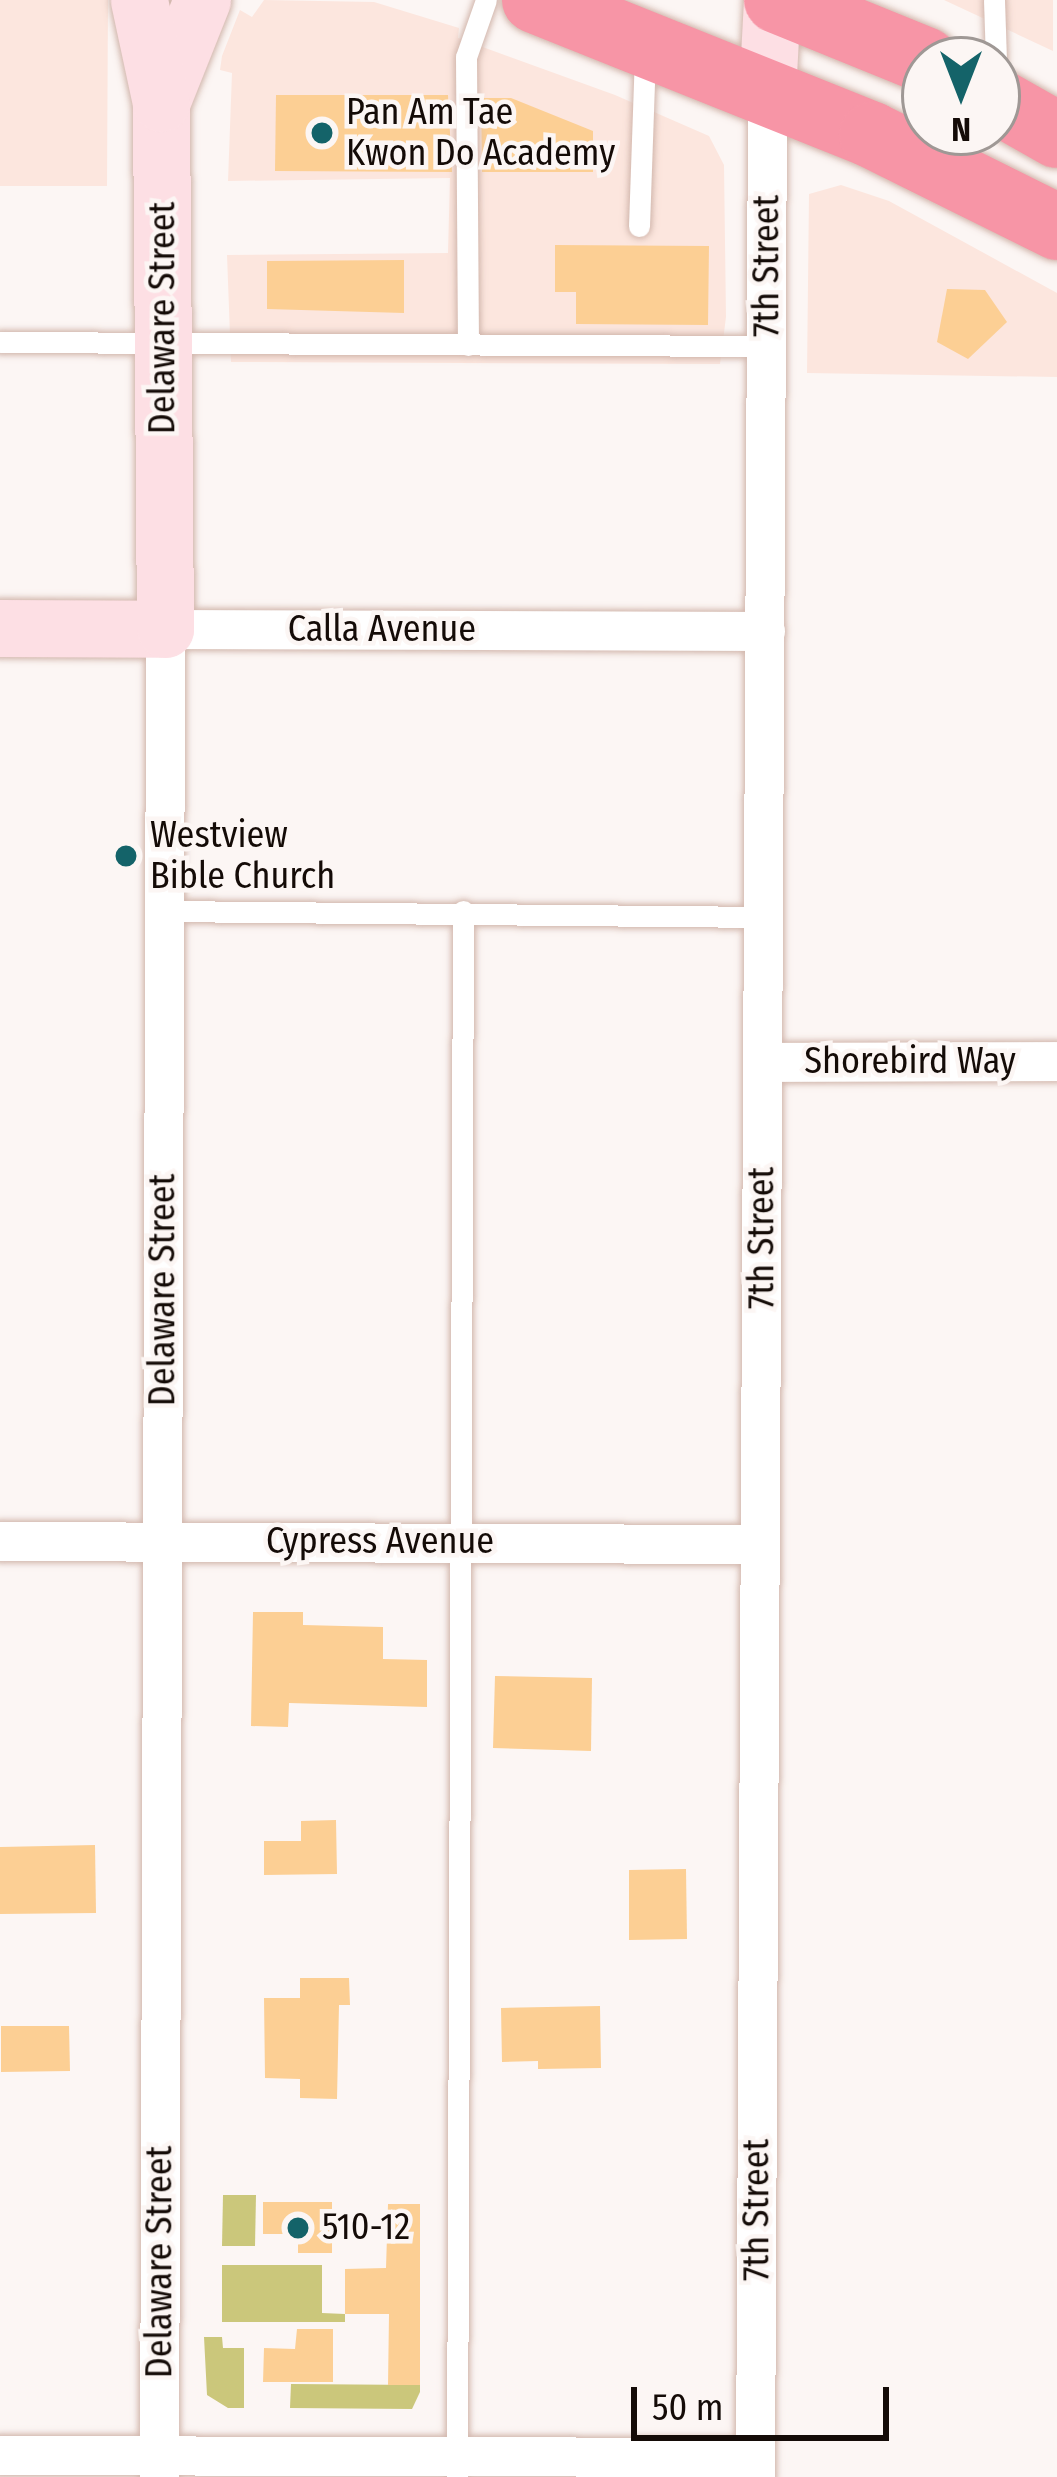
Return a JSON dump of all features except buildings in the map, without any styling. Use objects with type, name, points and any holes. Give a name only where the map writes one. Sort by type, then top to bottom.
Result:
[{"type":"highway","points":[[535,0],[872,135],[1057,227]]},
{"type":"highway","points":[[775,0],[894,40]]},
{"type":"highway","points":[[1021,115],[1057,135]]},
{"type":"street","name":"Delaware Street","points":[[139,0],[161,103],[163,344],[159,2466]]},
{"type":"street","name":"Delaware Street","points":[[161,103],[202,0]]},
{"type":"street","name":"7th Street","points":[[755,2467],[767,93],[775,0]]},
{"type":"street","name":"Calla Avenue","points":[[0,628],[765,631]]},
{"type":"street","name":"Shorebird Way","points":[[763,1062],[1057,1061]]},
{"type":"street","name":"Cypress Avenue","points":[[0,1541],[760,1544]]},
{"type":"street","points":[[0,2456],[159,2466],[755,2467]]},
{"type":"lane","points":[[468,345],[466,58],[486,0]]},
{"type":"lane","points":[[994,0],[995,36]]},
{"type":"lane","points":[[639,226],[645,43]]},
{"type":"lane","points":[[0,342],[766,346]]},
{"type":"lane","points":[[164,911],[764,917]]},
{"type":"lane","points":[[457,2467],[463,911]]},
{"type":"shaded area","points":[[0,0],[108,0],[107,186],[0,186]]},
{"type":"shaded area","points":[[264,0],[374,2],[459,28],[458,38],[615,95],[709,136],[724,165],[726,317],[720,364],[231,362],[227,255],[448,253],[450,178],[228,181],[232,73],[220,70],[222,56],[240,10],[252,17]]},
{"type":"shaded area","points":[[944,0],[1053,0],[1053,51]]},
{"type":"shaded area","points":[[841,185],[889,201],[1057,293],[1057,377],[807,373],[809,194]]},
{"type":"shaded area","points":[[223,2195],[256,2195],[255,2246],[222,2246]]},
{"type":"shaded area","points":[[222,2265],[322,2265],[322,2313],[345,2314],[345,2322],[222,2322]]},
{"type":"shaded area","points":[[204,2337],[222,2337],[223,2348],[244,2348],[244,2408],[228,2408],[207,2395]]},
{"type":"shaded area","points":[[291,2384],[420,2385],[420,2392],[412,2409],[290,2408]]},
{"type":"place","name":"Pan Am Tae Kwon Do Academy","points":[[322,133]]},
{"type":"place","name":"Westview Bible Church","points":[[126,856]]},
{"type":"place","name":"510-12","points":[[298,2228]]}]
